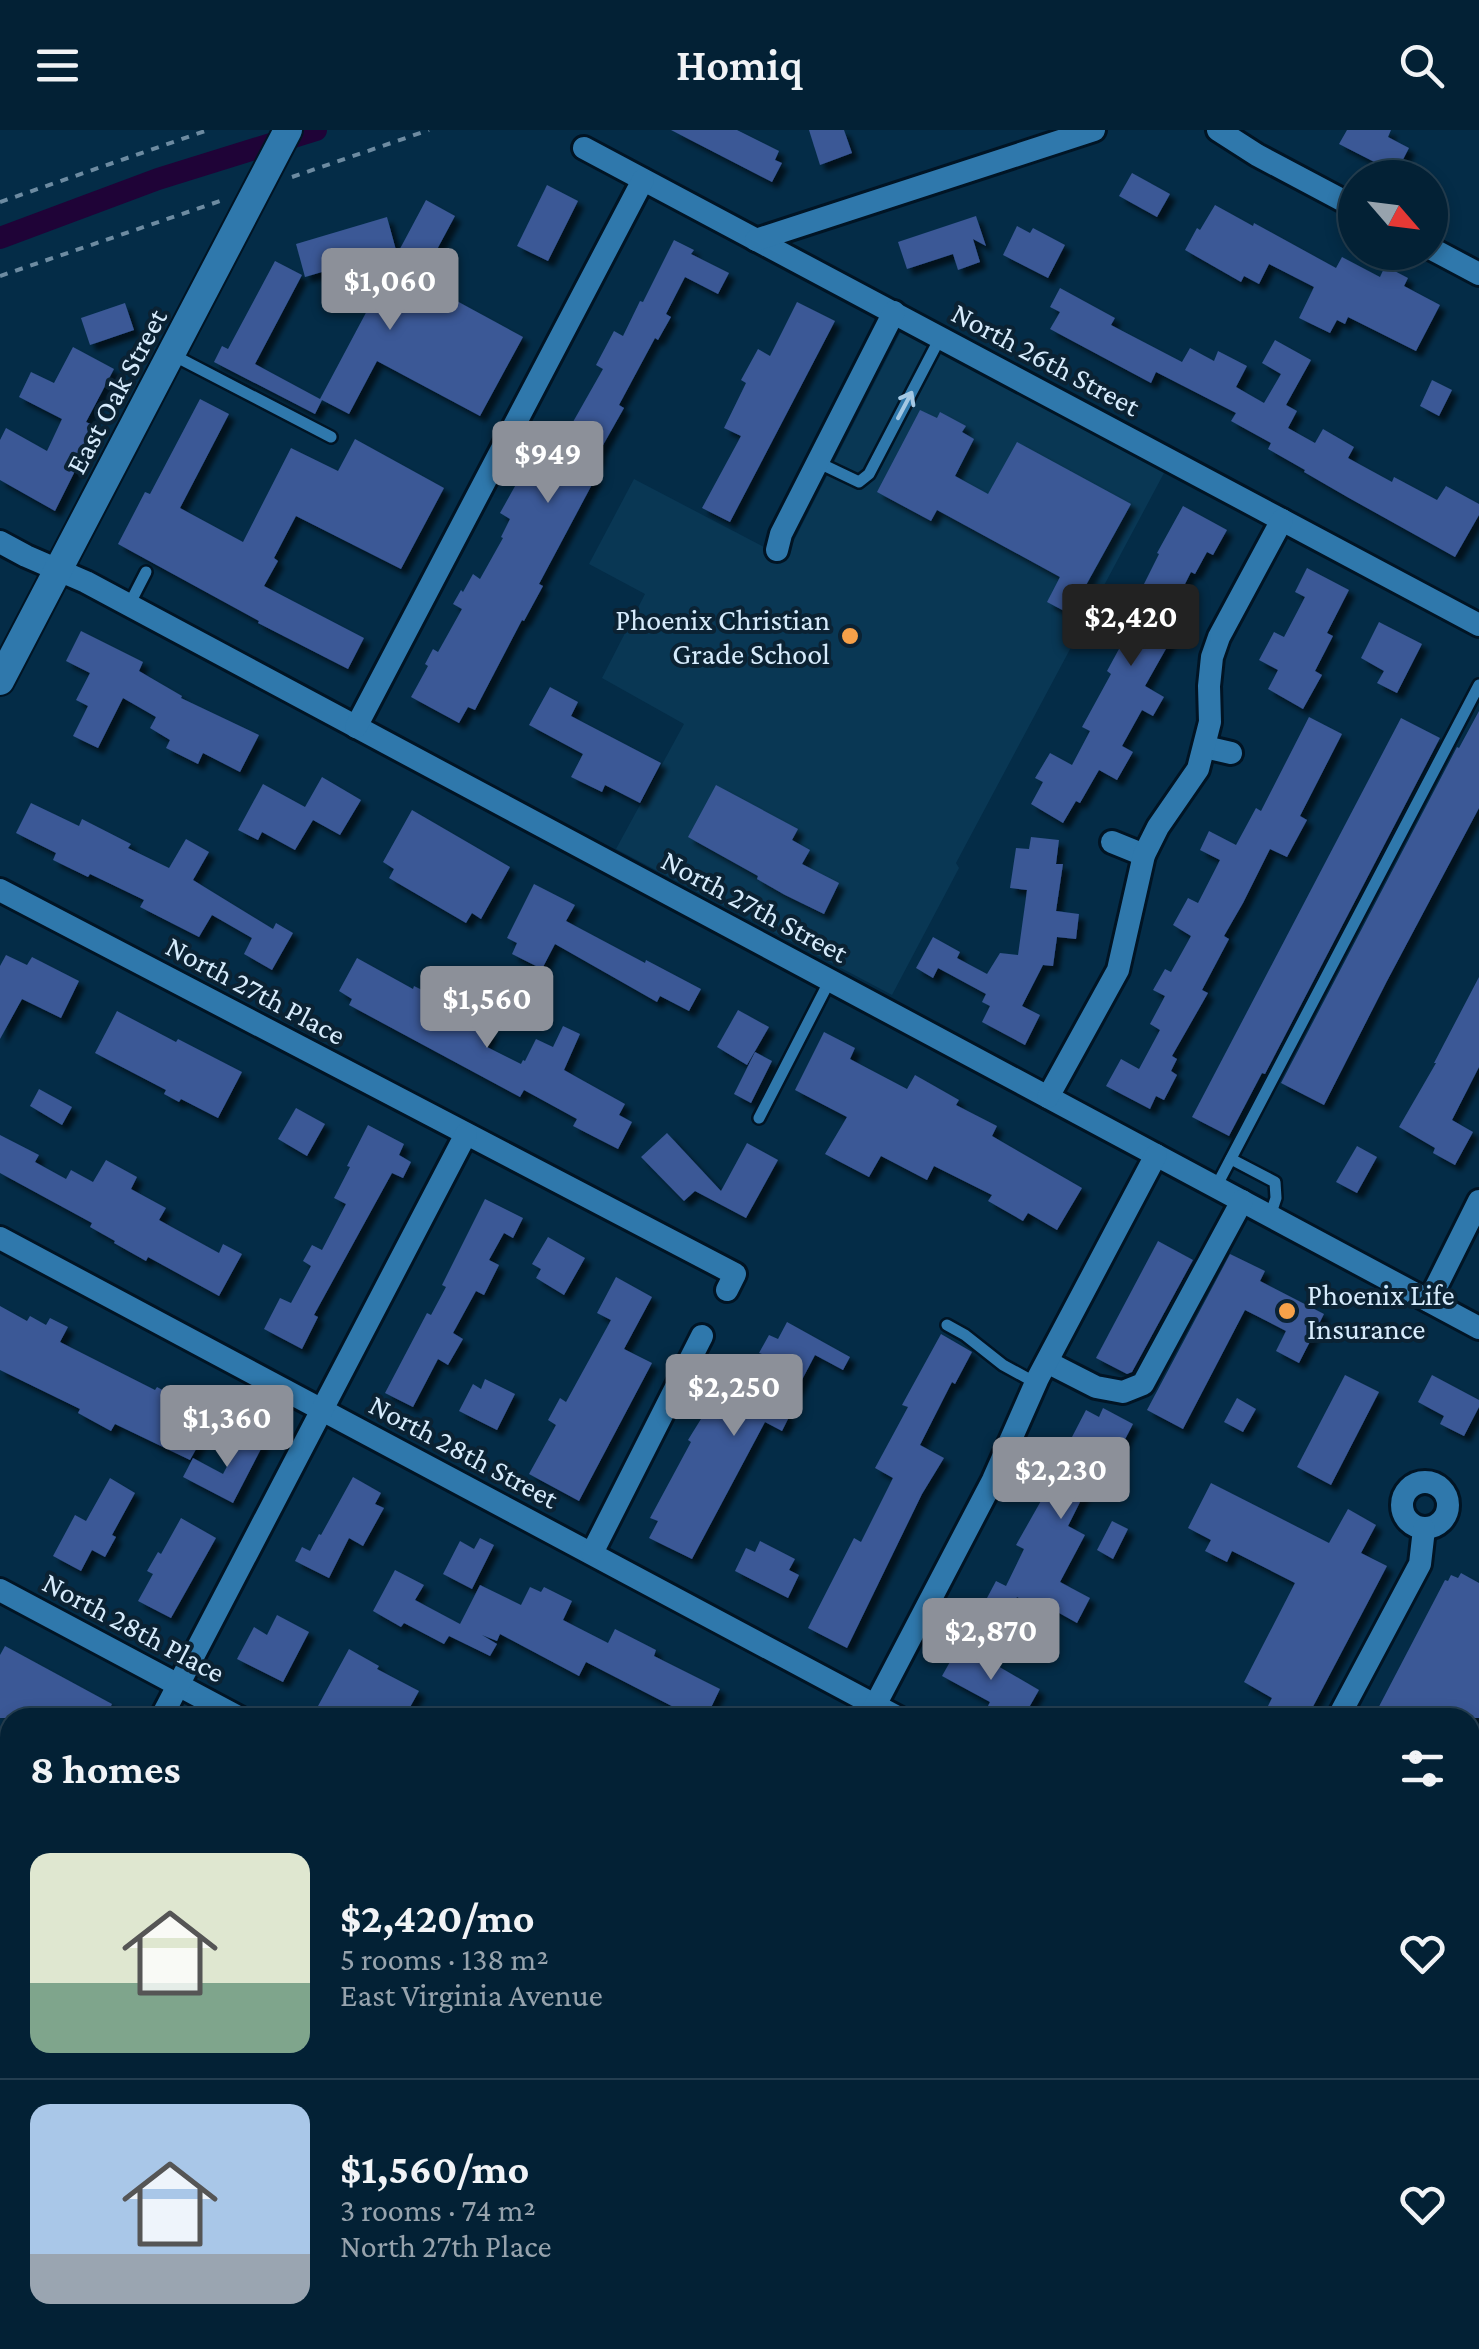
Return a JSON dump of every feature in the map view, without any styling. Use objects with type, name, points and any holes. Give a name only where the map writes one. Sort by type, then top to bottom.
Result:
[{"type":"street","name":"East Oak Street","points":[[0,681],[172,354],[277,176],[288,130]]},
{"type":"street","points":[[756,240],[1094,130]]},
{"type":"street","points":[[1218,130],[1338,198]]},
{"type":"street","name":"North 26th Street","points":[[584,148],[1479,625]]},
{"type":"street","points":[[356,728],[643,180]]},
{"type":"street","points":[[1448,258],[1479,274]]},
{"type":"street","points":[[777,550],[781,534],[894,312]]},
{"type":"street","points":[[1048,1097],[1118,970],[1144,854],[1198,769],[1205,747],[1210,722],[1212,657],[1219,637],[1282,520]]},
{"type":"street","name":"North 27th Street","points":[[0,542],[86,582],[1479,1328]]},
{"type":"street","points":[[1205,747],[1231,753]]},
{"type":"street","points":[[1112,842],[1144,854]]},
{"type":"street","name":"North 27th Place","points":[[0,890],[734,1274],[726,1290]]},
{"type":"street","points":[[165,1708],[466,1134]]},
{"type":"street","points":[[874,1708],[993,1480],[1036,1383],[1156,1155]]},
{"type":"street","points":[[1047,1362],[1096,1386],[1123,1392],[1143,1384],[1242,1201]]},
{"type":"street","points":[[1428,1300],[1479,1201]]},
{"type":"street","name":"North 28th Street","points":[[0,1238],[592,1554],[867,1708]]},
{"type":"street","points":[[592,1554],[702,1336]]},
{"type":"street","points":[[1343,1708],[1420,1564],[1424,1529]]},
{"type":"street","name":"North 28th Place","points":[[0,1590],[222,1708]]},
{"type":"lane","points":[[817,462],[859,482],[869,474],[941,336]]},
{"type":"lane","points":[[172,354],[331,438]]},
{"type":"lane","points":[[128,606],[146,572]]},
{"type":"lane","points":[[1216,1187],[1479,686]]},
{"type":"lane","points":[[759,1118],[830,980]]},
{"type":"lane","points":[[1230,1159],[1275,1182],[1276,1198],[1270,1216]]},
{"type":"lane","points":[[947,1325],[1036,1383]]},
{"type":"path","points":[[0,202],[208,130]]},
{"type":"path","points":[[277,176],[429,130]]},
{"type":"path","points":[[0,276],[230,200]]},
{"type":"shaded area","name":"Phoenix Christian Grade School","points":[[901,331],[1164,473],[956,863],[959,868],[892,995],[616,849],[684,724],[602,678],[645,594],[589,564],[634,479],[785,558]]},
{"type":"building","points":[[671,130],[737,130],[779,151],[775,160],[782,163],[772,182]]},
{"type":"building","points":[[809,130],[844,130],[852,153],[820,165]]},
{"type":"building","points":[[1347,130],[1391,130],[1388,137],[1409,148],[1403,160],[1370,160],[1339,144]]},
{"type":"building","points":[[1132,173],[1170,194],[1157,217],[1119,196]]},
{"type":"building","points":[[547,185],[578,201],[548,261],[517,246]]},
{"type":"building","points":[[426,200],[455,216],[420,281],[523,337],[480,416],[377,361],[349,414],[322,400],[315,414],[214,362],[222,346],[228,349],[275,261],[302,275],[255,364],[320,399]]},
{"type":"building","points":[[1215,205],[1336,268],[1338,264],[1338,270],[1367,270],[1380,277],[1383,270],[1393,270],[1408,278],[1404,286],[1440,305],[1416,351],[1348,317],[1345,324],[1337,320],[1330,333],[1299,318],[1314,287],[1269,264],[1259,284],[1244,276],[1241,282],[1185,250],[1197,228],[1200,230]]},
{"type":"building","points":[[976,216],[986,246],[973,239],[980,262],[958,270],[953,254],[907,269],[898,242]]},
{"type":"building","points":[[387,217],[396,250],[305,277],[296,244]]},
{"type":"building","points":[[1017,226],[1030,233],[1033,228],[1065,245],[1048,278],[1003,255]]},
{"type":"building","points":[[674,240],[694,250],[691,254],[729,273],[718,294],[685,277],[666,314],[671,317],[658,340],[655,338],[619,405],[624,408],[590,474],[596,477],[539,584],[543,586],[475,710],[468,707],[459,723],[411,697],[428,666],[425,664],[433,649],[438,652],[462,609],[453,604],[461,590],[473,574],[480,579],[503,538],[510,519],[500,513],[529,461],[534,464],[551,433],[560,438],[565,436],[603,369],[596,365],[614,331],[623,336]]},
{"type":"building","points":[[1060,288],[1115,318],[1111,325],[1182,362],[1190,348],[1214,361],[1218,351],[1247,366],[1236,387],[1264,403],[1281,374],[1262,363],[1275,340],[1311,360],[1286,405],[1297,411],[1288,428],[1315,443],[1323,429],[1354,447],[1348,458],[1392,482],[1394,477],[1437,500],[1446,486],[1479,504],[1479,515],[1455,557],[1268,449],[1271,443],[1231,421],[1236,413],[1156,372],[1151,383],[1050,329],[1060,312],[1050,307]]},
{"type":"building","points":[[797,302],[835,321],[730,522],[702,508],[741,436],[724,428],[746,383],[741,380],[758,349],[770,356]]},
{"type":"building","points":[[125,303],[134,330],[90,345],[81,318]]},
{"type":"building","points":[[73,347],[114,369],[86,422],[97,427],[55,511],[0,480],[0,440],[6,428],[47,451],[62,419],[19,397],[31,372],[54,383]]},
{"type":"building","points":[[1432,380],[1452,390],[1439,416],[1420,406]]},
{"type":"building","points":[[200,399],[229,414],[180,508],[243,542],[291,448],[338,471],[355,439],[444,488],[401,569],[296,516],[264,586],[364,638],[348,669],[118,544],[145,492],[150,494]]},
{"type":"building","points":[[920,410],[937,418],[940,412],[966,426],[962,432],[974,439],[955,476],[988,494],[1017,442],[1131,504],[1070,614],[1047,602],[1060,577],[937,510],[931,521],[877,492]]},
{"type":"building","points":[[1183,506],[1227,530],[1213,555],[1207,552],[1195,574],[1191,572],[1168,618],[1180,624],[1145,686],[1164,697],[1153,716],[1142,710],[1122,746],[1133,752],[1117,780],[1099,770],[1063,823],[1031,804],[1043,782],[1035,778],[1050,753],[1072,765],[1090,731],[1082,727],[1132,625],[1125,622]]},
{"type":"building","points":[[1307,568],[1349,590],[1327,633],[1333,636],[1315,671],[1322,675],[1303,709],[1268,689],[1278,670],[1259,660],[1274,632],[1284,637],[1305,597],[1295,592]]},
{"type":"building","points":[[1379,622],[1422,644],[1397,693],[1377,683],[1384,671],[1361,658]]},
{"type":"building","points":[[81,631],[143,662],[139,671],[181,698],[259,735],[240,772],[203,753],[198,764],[166,748],[170,740],[150,728],[156,717],[123,698],[98,748],[73,736],[88,706],[76,700],[90,673],[66,661]]},
{"type":"building","points":[[550,687],[578,702],[571,716],[661,763],[640,803],[605,785],[602,792],[571,777],[583,754],[529,725]]},
{"type":"building","points":[[1479,711],[1479,808],[1324,1105],[1281,1083]]},
{"type":"building","points":[[1309,717],[1342,734],[1300,816],[1307,820],[1287,857],[1270,849],[1224,936],[1229,939],[1202,990],[1208,993],[1172,1056],[1177,1059],[1171,1071],[1177,1075],[1164,1100],[1156,1096],[1150,1109],[1106,1086],[1121,1059],[1139,1069],[1160,1030],[1150,1024],[1165,996],[1153,990],[1165,969],[1171,972],[1191,936],[1173,925],[1188,898],[1198,903],[1220,860],[1200,850],[1209,831],[1236,845],[1256,808],[1261,811]]},
{"type":"building","points":[[1401,718],[1440,738],[1229,1136],[1192,1117]]},
{"type":"building","points":[[322,777],[361,800],[340,835],[313,820],[295,850],[262,832],[258,840],[238,830],[263,784],[305,807]]},
{"type":"building","points":[[716,785],[798,829],[792,840],[810,850],[802,864],[839,883],[824,914],[688,837]]},
{"type":"building","points":[[31,803],[79,826],[82,819],[169,868],[186,839],[209,852],[193,880],[273,929],[276,923],[293,933],[272,970],[244,954],[252,938],[212,915],[199,937],[140,907],[144,900],[53,860],[56,853],[16,833]]},
{"type":"building","points":[[412,810],[510,867],[481,919],[472,913],[466,923],[389,878],[394,869],[383,862]]},
{"type":"building","points":[[1031,837],[1059,840],[1056,864],[1063,864],[1056,911],[1079,914],[1076,939],[1057,937],[1053,966],[1043,965],[1022,1006],[1040,1015],[1025,1045],[982,1022],[990,1006],[982,1002],[986,994],[938,968],[933,978],[916,968],[933,937],[960,952],[957,958],[987,974],[1000,953],[1018,955],[1027,890],[1010,888],[1016,848],[1029,849]]},
{"type":"building","points":[[534,884],[575,905],[566,921],[701,989],[689,1011],[660,996],[657,1002],[555,944],[542,969],[512,954],[517,943],[507,938]]},
{"type":"building","points":[[6,955],[27,965],[32,957],[79,981],[61,1018],[22,999],[0,1039],[0,966]]},
{"type":"building","points":[[357,958],[413,989],[414,986],[455,1006],[452,1012],[491,1033],[485,1046],[521,1064],[536,1039],[553,1047],[563,1026],[580,1034],[564,1070],[625,1104],[619,1115],[632,1122],[618,1149],[573,1126],[577,1119],[524,1090],[520,1097],[349,1005],[352,999],[339,991]]},
{"type":"building","points":[[1479,977],[1479,1067],[1452,1120],[1473,1132],[1455,1165],[1399,1127]]},
{"type":"building","points":[[738,1010],[769,1027],[747,1065],[717,1047]]},
{"type":"building","points":[[117,1011],[242,1072],[218,1118],[181,1099],[179,1102],[164,1094],[166,1090],[95,1053]]},
{"type":"building","points":[[824,1032],[855,1048],[850,1059],[907,1089],[915,1075],[959,1100],[956,1105],[997,1126],[992,1136],[1082,1188],[1057,1230],[1028,1213],[1023,1221],[988,1201],[992,1195],[934,1166],[927,1180],[881,1156],[869,1177],[825,1154],[847,1117],[795,1090]]},
{"type":"building","points":[[755,1052],[772,1061],[751,1103],[734,1094]]},
{"type":"building","points":[[39,1089],[72,1107],[62,1125],[30,1106]]},
{"type":"building","points":[[296,1108],[325,1124],[307,1156],[278,1139]]},
{"type":"building","points":[[368,1125],[404,1144],[399,1155],[411,1162],[403,1178],[392,1173],[314,1315],[318,1317],[302,1349],[264,1329],[280,1298],[291,1303],[311,1266],[303,1261],[312,1245],[322,1250],[346,1204],[334,1198]]},
{"type":"building","points":[[667,1133],[721,1191],[747,1143],[778,1160],[746,1218],[695,1191],[684,1201],[641,1157]]},
{"type":"building","points":[[0,1135],[39,1155],[35,1162],[66,1179],[71,1170],[93,1182],[106,1160],[137,1177],[131,1189],[166,1208],[159,1220],[219,1253],[223,1244],[242,1254],[219,1296],[148,1257],[146,1261],[90,1227],[92,1223],[0,1173]]},
{"type":"building","points":[[1357,1146],[1377,1157],[1357,1193],[1336,1182]]},
{"type":"building","points":[[485,1199],[523,1218],[513,1238],[504,1233],[489,1260],[499,1265],[484,1295],[476,1291],[453,1333],[463,1339],[448,1365],[438,1359],[413,1407],[385,1393],[427,1313],[431,1315],[446,1287],[442,1285]]},
{"type":"building","points":[[548,1237],[585,1258],[564,1295],[536,1278],[541,1269],[532,1264]]},
{"type":"building","points":[[1158,1241],[1193,1260],[1132,1372],[1127,1374],[1096,1358]]},
{"type":"building","points":[[1230,1254],[1265,1271],[1260,1281],[1324,1314],[1299,1363],[1276,1351],[1286,1331],[1245,1310],[1183,1429],[1147,1410]]},
{"type":"building","points":[[616,1277],[652,1297],[624,1349],[652,1363],[579,1501],[529,1474],[556,1425],[548,1420],[560,1398],[566,1402],[611,1320],[597,1313]]},
{"type":"building","points":[[0,1306],[27,1321],[30,1316],[46,1325],[50,1318],[68,1327],[60,1342],[214,1417],[190,1460],[115,1424],[111,1431],[78,1413],[80,1409],[0,1370]]},
{"type":"building","points":[[787,1322],[850,1357],[843,1370],[815,1355],[784,1414],[789,1417],[782,1431],[765,1422],[692,1559],[649,1538],[658,1521],[650,1518],[709,1406],[728,1417],[769,1335],[778,1339]]},
{"type":"building","points":[[941,1334],[972,1352],[920,1445],[944,1458],[922,1494],[847,1648],[808,1628],[854,1538],[861,1542],[893,1478],[875,1468],[908,1407],[902,1405]]},
{"type":"building","points":[[1345,1375],[1379,1392],[1331,1485],[1297,1467]]},
{"type":"building","points":[[1432,1375],[1479,1400],[1464,1436],[1440,1424],[1444,1416],[1418,1402]]},
{"type":"building","points":[[485,1379],[515,1394],[497,1430],[459,1411],[473,1384],[481,1389]]},
{"type":"building","points":[[1237,1398],[1256,1409],[1243,1432],[1224,1422]]},
{"type":"building","points":[[1103,1408],[1133,1424],[1120,1449],[1107,1443],[1068,1526],[1085,1535],[1060,1582],[1090,1598],[1077,1623],[1034,1599],[1031,1605],[1017,1597],[1010,1610],[987,1598],[996,1581],[1006,1586],[1024,1549],[1016,1545],[1086,1410],[1099,1417]]},
{"type":"building","points":[[245,1432],[264,1443],[233,1503],[183,1477],[193,1458],[223,1474]]},
{"type":"building","points":[[353,1477],[381,1493],[375,1504],[384,1508],[363,1546],[349,1538],[329,1578],[295,1561],[302,1547],[310,1551]]},
{"type":"building","points":[[110,1478],[135,1493],[105,1557],[92,1550],[81,1571],[53,1556],[75,1515],[86,1521]]},
{"type":"building","points":[[1211,1483],[1329,1543],[1348,1509],[1376,1525],[1361,1553],[1387,1566],[1312,1708],[1267,1708],[1272,1698],[1244,1682],[1295,1583],[1232,1551],[1227,1562],[1205,1551],[1211,1540],[1188,1528]]},
{"type":"building","points":[[181,1518],[216,1538],[171,1618],[138,1601],[153,1574],[147,1571]]},
{"type":"building","points":[[1112,1521],[1128,1529],[1113,1559],[1097,1550]]},
{"type":"building","points":[[480,1538],[494,1545],[472,1589],[443,1574],[460,1541],[474,1549]]},
{"type":"building","points":[[760,1541],[795,1559],[789,1570],[799,1575],[788,1598],[735,1571],[746,1548],[755,1552]]},
{"type":"building","points":[[395,1570],[424,1585],[415,1600],[460,1624],[480,1585],[521,1605],[530,1587],[541,1592],[544,1587],[572,1601],[563,1620],[608,1643],[615,1629],[656,1650],[654,1656],[720,1689],[711,1708],[676,1708],[586,1662],[579,1676],[500,1634],[497,1641],[482,1635],[497,1644],[490,1656],[449,1636],[444,1644],[373,1611]]},
{"type":"building","points":[[1461,1573],[1479,1583],[1479,1708],[1378,1708],[1445,1580],[1451,1575],[1458,1578]]},
{"type":"building","points":[[277,1615],[309,1632],[283,1682],[237,1659],[254,1627],[267,1635]]},
{"type":"building","points":[[960,1644],[1039,1690],[1029,1708],[991,1708],[990,1702],[942,1676]]},
{"type":"building","points":[[5,1646],[112,1704],[110,1708],[0,1708],[0,1655]]},
{"type":"building","points":[[349,1649],[419,1691],[410,1708],[318,1706]]},
{"type":"waterway","points":[[0,238],[158,179],[316,130]]},
{"type":"place","name":"Phoenix Christian Grade School","points":[[850,636]]},
{"type":"place","name":"Phoenix Life Insurance","points":[[1287,1311]]}]
